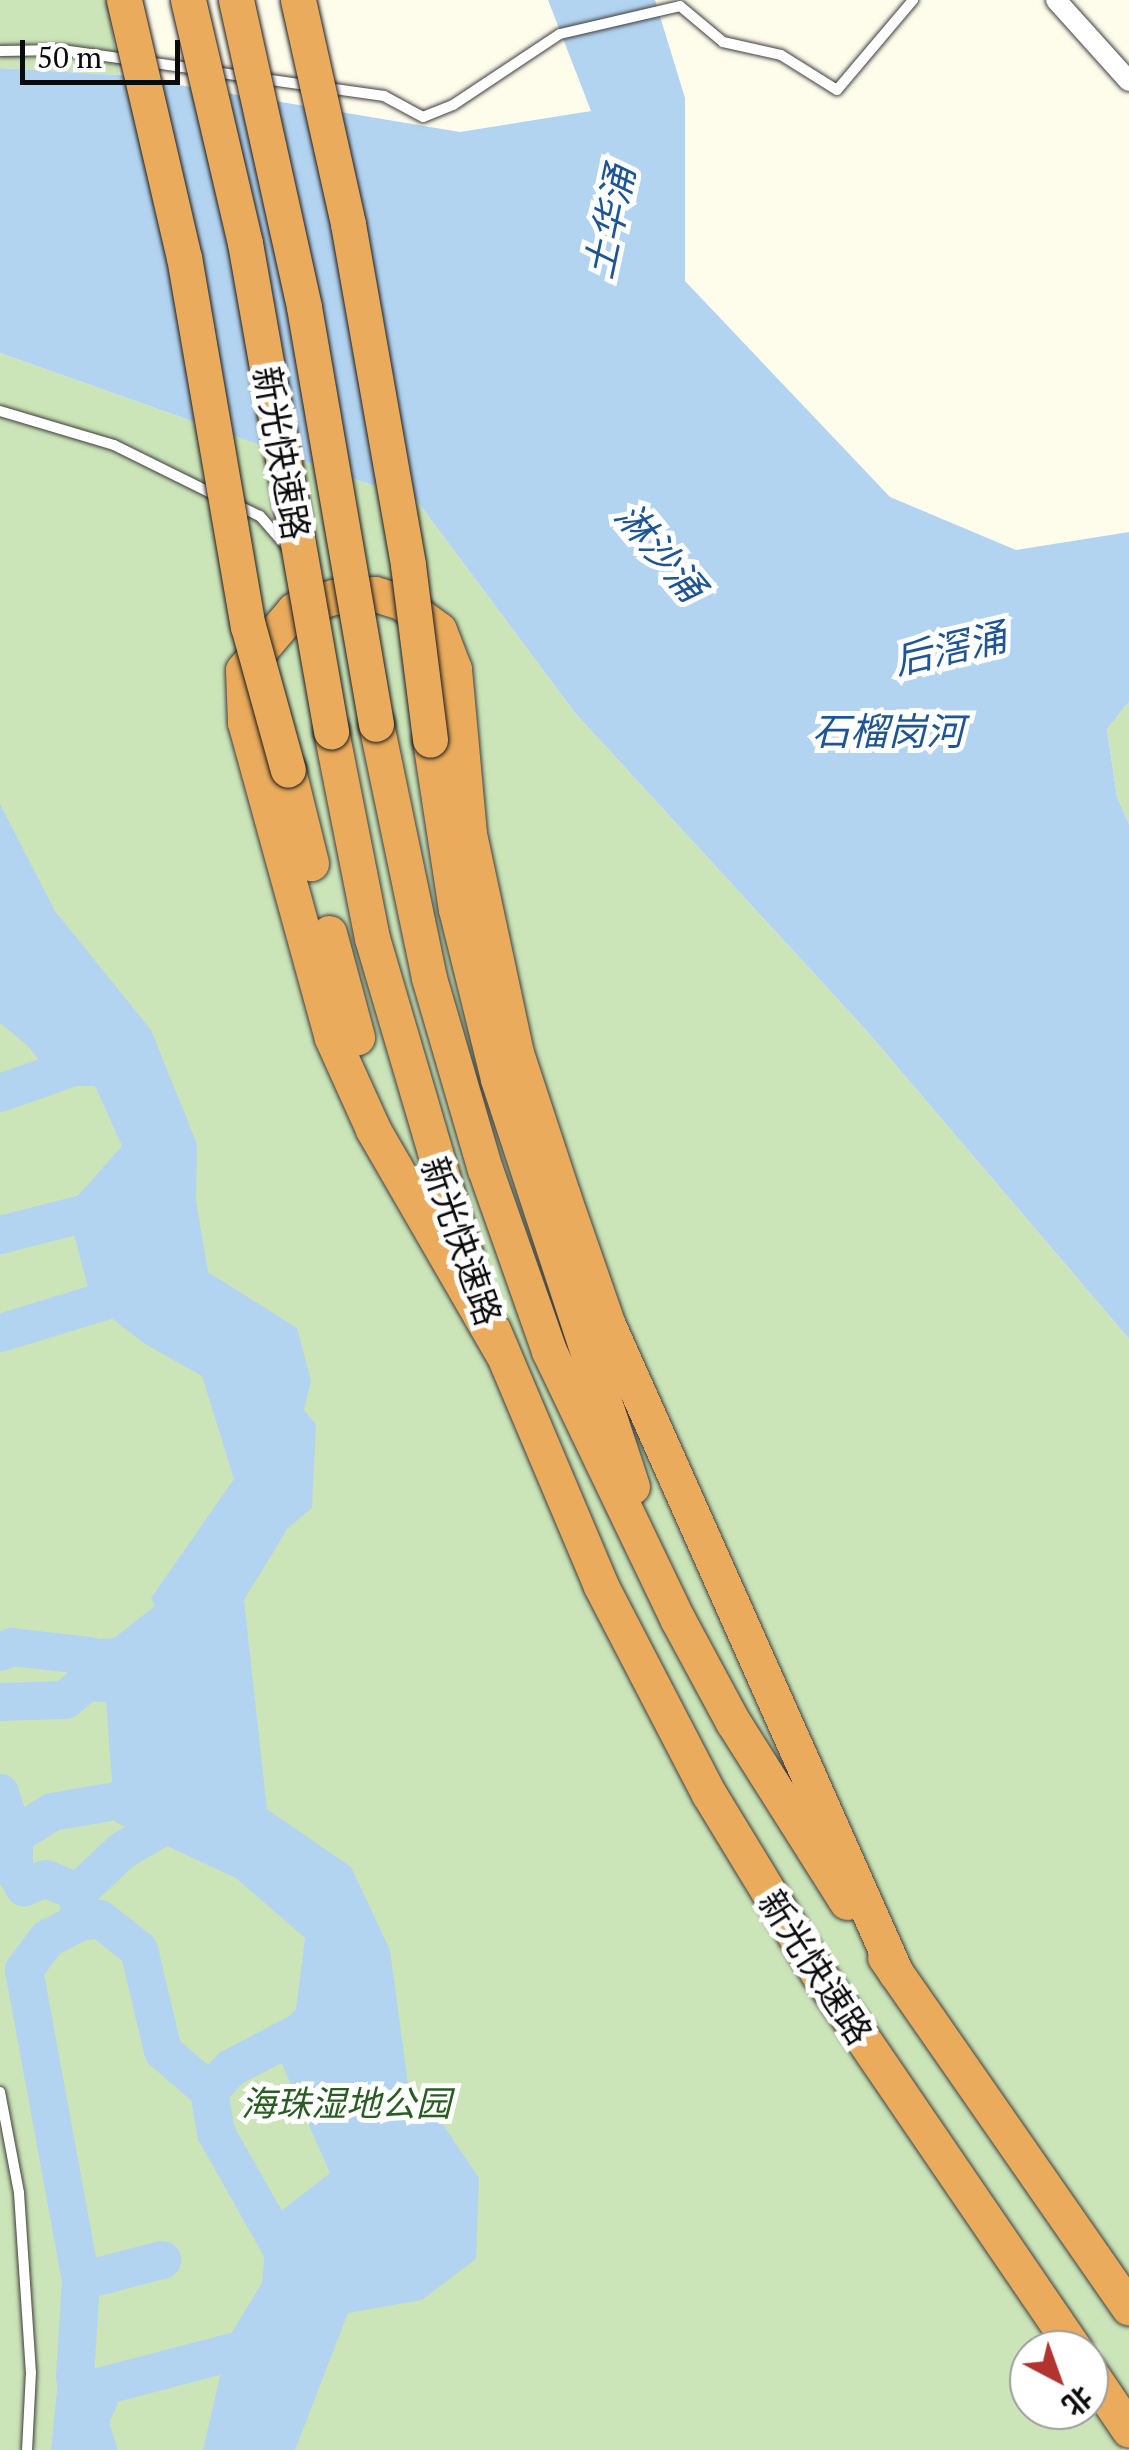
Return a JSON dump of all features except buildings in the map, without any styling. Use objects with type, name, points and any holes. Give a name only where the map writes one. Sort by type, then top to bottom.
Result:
[{"type":"highway","points":[[124,0],[184,257],[245,611],[362,1055],[502,1351]]},
{"type":"highway","name":"新光快速路","points":[[188,0],[245,243],[372,938],[403,1055],[502,1351],[601,1586],[756,1877],[1061,2330]]},
{"type":"highway","name":"新光快速路","points":[[236,0],[304,307],[376,724],[429,978],[485,1169],[549,1352],[678,1620],[801,1834],[1129,2308]]},
{"type":"highway","points":[[298,0],[352,243],[408,566],[456,909],[498,1078],[678,1620]]},
{"type":"highway","points":[[502,1351],[374,1129],[332,1038],[245,722],[243,670],[294,610],[333,597],[375,594],[401,602],[439,630],[454,669],[469,834],[516,1053],[570,1214],[616,1343],[896,1974]]},
{"type":"highway","points":[[1109,2400],[1129,2430]]},
{"type":"street","points":[[1056,0],[1129,81]]},
{"type":"lane","points":[[0,52],[62,50],[384,96],[423,117],[453,105],[560,34],[680,6],[723,42],[781,55],[836,90],[913,0]]},
{"type":"lane","points":[[0,411],[114,446],[260,516],[333,597]]},
{"type":"lane","points":[[0,2092],[19,2193],[31,2372],[27,2450]]},
{"type":"green space","points":[[0,0],[107,0],[119,75],[0,68]]},
{"type":"green space","name":"海珠湿地公园","points":[[0,353],[417,501],[575,713],[865,1029],[1129,1339],[1129,2424],[1122,2450],[0,2450]]},
{"type":"green space","points":[[1129,702],[1129,824],[1117,797],[1107,729]]},
{"type":"water","name":"石榴岗河","points":[[548,0],[655,0],[685,98],[685,281],[890,497],[1016,550],[1129,532],[1129,702],[1107,729],[1117,797],[1129,824],[1129,1339],[865,1029],[575,713],[417,501],[0,353],[0,68],[119,75],[460,132],[591,111]]},
{"type":"water","points":[[0,804],[55,911],[151,1030],[197,1144],[196,1201],[208,1272],[297,1328],[311,1381],[304,1410],[316,1424],[312,1508],[288,1528],[244,1600],[267,1809],[351,1867],[390,1950],[410,2099],[442,2123],[479,2178],[476,2259],[422,2300],[348,2313],[295,2450],[203,2450],[229,2337],[262,2283],[267,2222],[330,2173],[270,2037],[296,2009],[305,1938],[236,1878],[115,1822],[106,1702],[77,1701],[59,1642],[114,1638],[155,1606],[151,1598],[234,1479],[202,1376],[145,1344],[92,1303],[67,1208],[122,1146],[95,1086],[59,1086],[28,1046],[0,1023]]},
{"type":"water","points":[[60,2360],[118,2404],[105,2431],[111,2450],[51,2450]]},
{"type":"waterway","points":[[0,1093],[83,1064]]},
{"type":"waterway","points":[[0,1235],[87,1213]]},
{"type":"waterway","points":[[0,1333],[105,1301]]},
{"type":"waterway","points":[[0,1652],[12,1647],[90,1656]]},
{"type":"waterway","points":[[0,1702],[65,1700],[111,1662]]},
{"type":"waterway","points":[[0,1793],[14,1836],[14,1870],[24,1887],[46,1879],[78,1892],[80,1922],[48,1938],[24,1970],[81,2281],[75,2377],[98,2450]]},
{"type":"waterway","points":[[14,1836],[52,1812],[145,1796]]},
{"type":"waterway","points":[[78,1892],[123,1850],[173,1821]]},
{"type":"waterway","points":[[80,1922],[100,1919],[139,1950],[163,2051],[209,2091],[216,2133],[284,2253]]},
{"type":"waterway","points":[[209,2091],[231,2068],[298,2033]]},
{"type":"waterway","points":[[81,2281],[162,2260]]},
{"type":"waterway","points":[[80,2392],[251,2347]]},
{"type":"water label","name":"土华涌","points":[[610,222]]},
{"type":"water label","name":"淋沙涌","points":[[660,552]]},
{"type":"water label","name":"后滘涌","points":[[950,649]]}]
